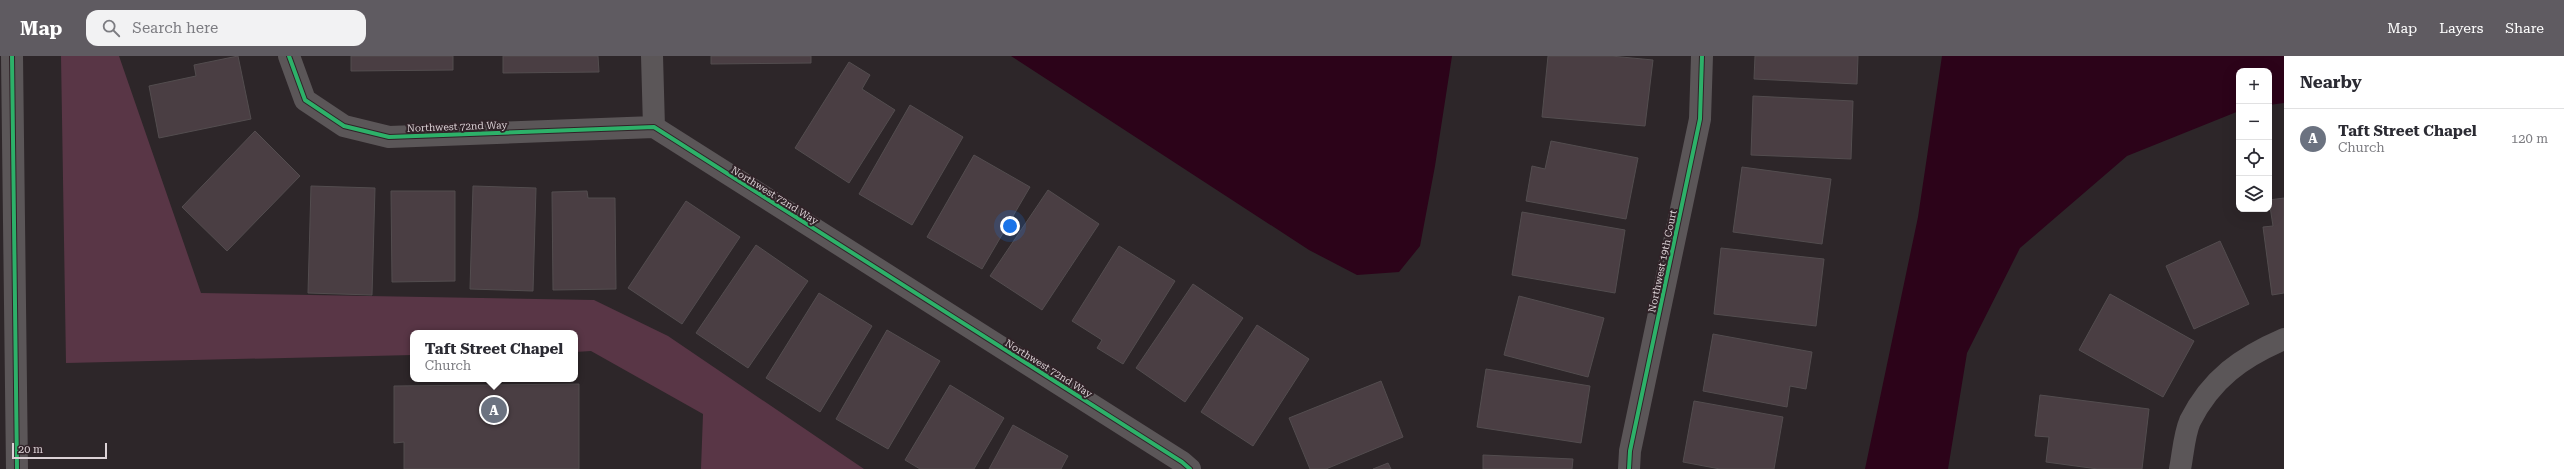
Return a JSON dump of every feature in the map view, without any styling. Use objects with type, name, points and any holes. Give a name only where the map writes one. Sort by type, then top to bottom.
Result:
[{"type":"street","points":[[12,56],[7,160],[17,469]]},
{"type":"street","name":"Northwest 72nd Way","points":[[289,56],[305,100],[344,126],[389,137],[654,127],[1182,462],[1190,469]]},
{"type":"street","points":[[652,56],[654,127]]},
{"type":"street","name":"Northwest 19th Court","points":[[1629,469],[1630,451],[1700,119],[1702,56]]},
{"type":"street","points":[[2180,469],[2190,422],[2216,381],[2256,351],[2284,339]]},
{"type":"shaded area","points":[[61,56],[119,56],[201,293],[594,300],[668,336],[864,469],[701,469],[703,414],[591,351],[578,352],[578,330],[410,330],[410,355],[66,363]]},
{"type":"shaded area","points":[[1011,56],[1452,56],[1435,166],[1420,246],[1399,272],[1357,275],[1309,250]]},
{"type":"shaded area","points":[[1942,56],[2284,56],[2284,103],[2272,105],[2272,68],[2236,68],[2236,112],[2127,156],[2020,248],[1967,353],[1948,469],[1865,469],[1918,217]]},
{"type":"building","points":[[238,56],[251,119],[159,138],[149,86],[196,76],[194,65]]},
{"type":"building","points":[[351,56],[453,56],[453,70],[351,71]]},
{"type":"building","points":[[503,56],[598,56],[599,72],[503,73]]},
{"type":"building","points":[[711,56],[811,56],[811,63],[711,64]]},
{"type":"building","points":[[1548,56],[1611,56],[1653,60],[1645,126],[1542,117]]},
{"type":"building","points":[[1755,56],[1858,56],[1857,84],[1754,79]]},
{"type":"building","points":[[849,62],[870,75],[862,89],[895,110],[849,183],[795,148]]},
{"type":"building","points":[[1753,96],[1853,101],[1851,159],[1751,155]]},
{"type":"building","points":[[910,105],[963,137],[912,225],[859,194]]},
{"type":"building","points":[[255,131],[300,176],[227,251],[182,207]]},
{"type":"building","points":[[1551,141],[1638,158],[1626,219],[1526,201],[1532,166],[1545,169]]},
{"type":"building","points":[[974,155],[1030,187],[982,269],[927,237]]},
{"type":"building","points":[[1742,167],[1831,179],[1822,244],[1733,232]]},
{"type":"building","points":[[311,186],[375,188],[372,295],[308,293]]},
{"type":"building","points":[[473,186],[536,188],[533,291],[470,289]]},
{"type":"building","points":[[1048,190],[1099,224],[1042,310],[990,276]]},
{"type":"building","points":[[391,191],[455,191],[455,281],[392,282]]},
{"type":"building","points":[[587,191],[588,198],[615,198],[616,289],[553,290],[552,192]]},
{"type":"building","points":[[2284,198],[2284,293],[2272,295],[2263,227],[2273,226],[2271,212],[2272,200]]},
{"type":"building","points":[[686,201],[740,237],[682,324],[628,288]]},
{"type":"building","points":[[1522,212],[1625,230],[1615,293],[1512,275]]},
{"type":"building","points":[[2220,241],[2249,304],[2194,329],[2166,266]]},
{"type":"building","points":[[756,245],[808,281],[748,368],[696,333]]},
{"type":"building","points":[[1119,246],[1175,281],[1123,364],[1097,348],[1102,340],[1072,321]]},
{"type":"building","points":[[1721,248],[1824,259],[1816,326],[1714,314]]},
{"type":"building","points":[[1193,284],[1243,318],[1185,402],[1136,368]]},
{"type":"building","points":[[819,293],[872,326],[820,412],[766,378]]},
{"type":"building","points":[[2110,294],[2194,341],[2163,397],[2079,350]]},
{"type":"building","points":[[1519,296],[1604,318],[1588,377],[1504,355]]},
{"type":"building","points":[[1257,325],[1309,359],[1253,446],[1201,412]]},
{"type":"building","points":[[887,330],[940,361],[888,449],[836,419]]},
{"type":"building","points":[[1713,334],[1812,352],[1806,389],[1790,386],[1787,407],[1703,391]]},
{"type":"building","points":[[1486,369],[1590,386],[1581,443],[1477,427]]},
{"type":"building","points":[[1381,381],[1403,437],[1326,469],[1310,469],[1289,418]]},
{"type":"building","points":[[579,384],[579,469],[404,469],[404,442],[394,443],[394,386]]},
{"type":"building","points":[[950,385],[1004,418],[974,469],[920,469],[905,460]]},
{"type":"building","points":[[2040,395],[2149,409],[2142,469],[2098,469],[2046,462],[2049,437],[2035,436]]},
{"type":"building","points":[[1694,401],[1783,417],[1774,469],[1720,469],[1683,462]]},
{"type":"building","points":[[1013,425],[1068,456],[1061,469],[989,469]]},
{"type":"building","points":[[1483,455],[1573,459],[1572,469],[1483,469]]},
{"type":"building","points":[[1388,463],[1391,469],[1373,469]]},
{"type":"cycle path","points":[[12,56],[17,469]]},
{"type":"cycle path","points":[[289,56],[305,100],[344,126],[389,137],[654,127],[1182,462],[1190,469]]},
{"type":"cycle path","points":[[1629,469],[1630,451],[1700,119],[1702,56]]},
{"type":"place","name":"Taft Street Chapel","points":[[494,410]]}]
